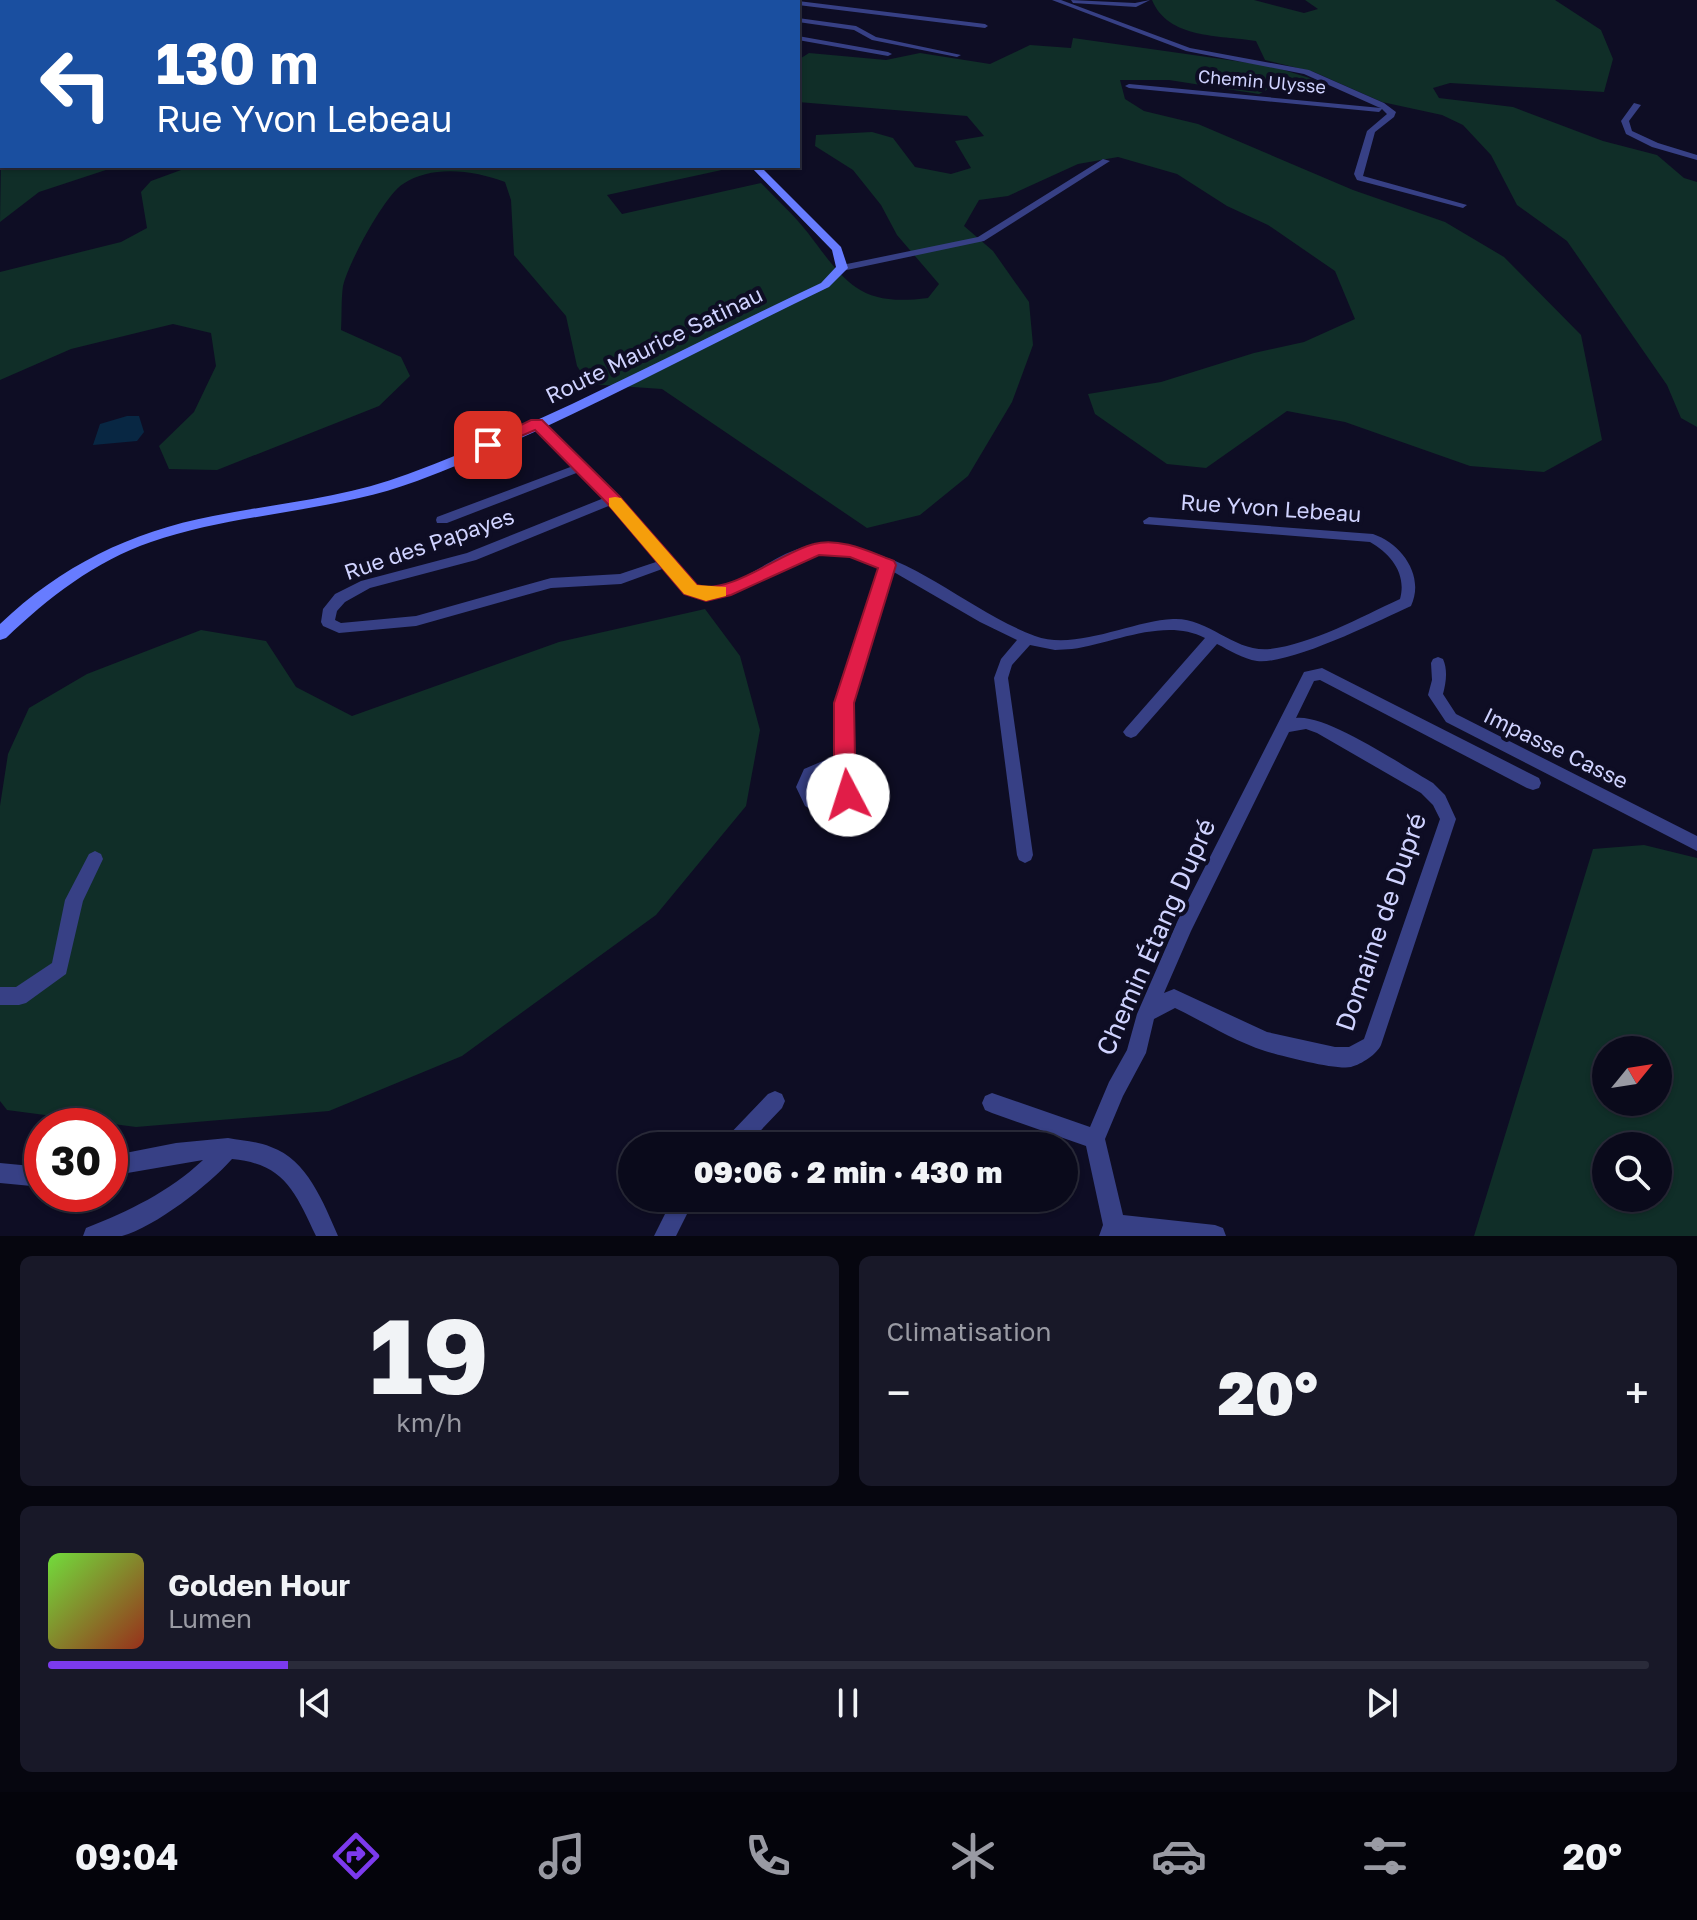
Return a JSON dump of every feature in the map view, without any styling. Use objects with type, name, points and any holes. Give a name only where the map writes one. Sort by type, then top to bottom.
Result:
[{"type":"main road","points":[[757,168],[837,249],[842,268]]},
{"type":"main road","name":"Route Maurice Satinau","points":[[0,634],[52,590],[124,547],[164,533],[389,487],[537,423],[825,285],[842,268]]},
{"type":"street","points":[[1055,0],[1136,5],[1147,0]]},
{"type":"street","points":[[1055,0],[1188,50],[1306,72],[1392,112],[1371,131],[1358,174],[1360,178],[1463,205]]},
{"type":"street","points":[[800,1],[985,26]]},
{"type":"street","points":[[800,20],[856,28],[874,39],[957,55]]},
{"type":"street","points":[[800,38],[888,54]]},
{"type":"street","name":"Chemin Ulysse","points":[[1129,86],[1392,112]]},
{"type":"street","points":[[1637,105],[1625,121],[1629,132],[1655,145],[1697,158]]},
{"type":"street","points":[[842,268],[981,239],[1106,161]]},
{"type":"street","name":"Rue Yvon Lebeau","points":[[537,423],[613,499],[691,589],[706,595],[731,589],[817,549],[851,551],[887,565],[1027,639],[1062,644],[1174,623],[1258,655],[1281,652],[1344,631],[1406,602],[1410,590],[1407,576],[1396,555],[1373,538],[1149,521]]},
{"type":"street","points":[[442,520],[581,467]]},
{"type":"street","name":"Rue des Papayes","points":[[613,499],[471,557],[366,584],[340,598],[330,609],[328,622],[339,628],[416,621],[551,583],[621,579],[666,563]]},
{"type":"street","points":[[845,759],[844,703],[887,565]]},
{"type":"street","points":[[1131,732],[1214,637]]},
{"type":"street","points":[[1025,855],[1001,678],[1006,663],[1027,639]]},
{"type":"street","name":"Impasse Casse","points":[[1438,663],[1439,680],[1435,695],[1451,718],[1697,844]]},
{"type":"street","name":"Chemin Étang Dupré","points":[[1095,1139],[1116,1089],[1136,1053],[1146,1014],[1184,926],[1309,676],[1316,672],[1533,783]]},
{"type":"street","name":"Domaine de Dupré","points":[[1146,1014],[1174,998],[1265,1041],[1335,1057],[1351,1057],[1371,1045],[1448,819],[1439,800],[1427,788],[1306,723],[1285,726]]},
{"type":"street","points":[[0,996],[19,996],[60,968],[74,900],[95,859]]},
{"type":"street","points":[[745,1132],[775,1101]]},
{"type":"street","points":[[992,1103],[1095,1139],[1112,1230],[1215,1236]]},
{"type":"street","points":[[128,1163],[228,1148],[258,1151],[285,1165],[309,1200],[327,1236]]},
{"type":"street","points":[[98,1235],[134,1218],[205,1173],[228,1148]]},
{"type":"street","points":[[0,1173],[24,1175]]},
{"type":"street","points":[[665,1236],[677,1212]]},
{"type":"green space","points":[[1152,0],[1254,0],[1304,13],[1318,9],[1305,0],[1555,0],[1601,30],[1613,59],[1604,92],[1450,83],[1433,88],[1439,98],[1513,107],[1603,141],[1657,155],[1684,178],[1697,182],[1697,427],[1681,418],[1667,385],[1567,241],[1517,205],[1491,155],[1463,125],[1442,115],[1382,102],[1314,72],[1265,60],[1256,41],[1182,29],[1160,13]]},
{"type":"green space","points":[[1073,38],[1271,66],[1319,81],[1274,86],[1259,94],[1169,80],[1120,80],[1125,99],[1144,111],[1198,124],[1353,190],[1445,222],[1504,257],[1581,335],[1602,440],[1544,472],[1470,466],[1345,422],[1287,411],[1206,468],[1167,464],[1095,414],[1088,394],[1161,382],[1254,353],[1304,342],[1355,319],[1335,271],[1268,225],[1227,206],[1177,174],[1118,157],[1078,164],[1008,196],[979,200],[964,226],[993,251],[1029,302],[1033,345],[1012,402],[968,476],[920,515],[867,528],[662,389],[589,384],[577,366],[566,316],[514,255],[511,200],[505,182],[481,175],[441,172],[403,184],[377,216],[346,276],[342,291],[341,330],[401,357],[410,376],[379,406],[217,470],[169,469],[159,446],[194,412],[216,366],[211,333],[173,324],[71,349],[0,380],[0,272],[121,242],[147,228],[141,192],[151,181],[187,168],[731,168],[607,195],[622,214],[761,183],[856,288],[885,299],[928,298],[939,284],[897,235],[881,205],[853,170],[815,146],[816,135],[872,132],[893,138],[915,167],[951,174],[971,168],[955,141],[984,136],[967,116],[800,102],[800,59],[809,53],[886,60],[920,53],[990,64],[1030,45],[1071,48]]},
{"type":"green space","points":[[1,168],[112,168],[39,192],[0,222]]},
{"type":"green space","points":[[705,609],[740,656],[760,730],[746,806],[656,915],[462,1056],[329,1111],[136,1127],[128,1126],[128,1108],[24,1108],[24,1112],[7,1110],[0,1101],[0,806],[8,754],[29,708],[87,674],[201,630],[266,641],[296,687],[352,716],[559,642]]},
{"type":"green space","points":[[1644,845],[1697,858],[1697,1236],[1474,1236],[1593,849]]},
{"type":"water","points":[[127,416],[139,416],[144,432],[137,441],[93,445],[100,424]]},
{"type":"slow traffic","points":[[615,502],[691,589],[706,595],[720,592]]},
{"type":"route","points":[[488,445],[537,423],[613,499],[691,589],[706,595],[731,589],[817,549],[851,551],[887,565],[844,703],[845,759],[852,779],[848,795]]}]
